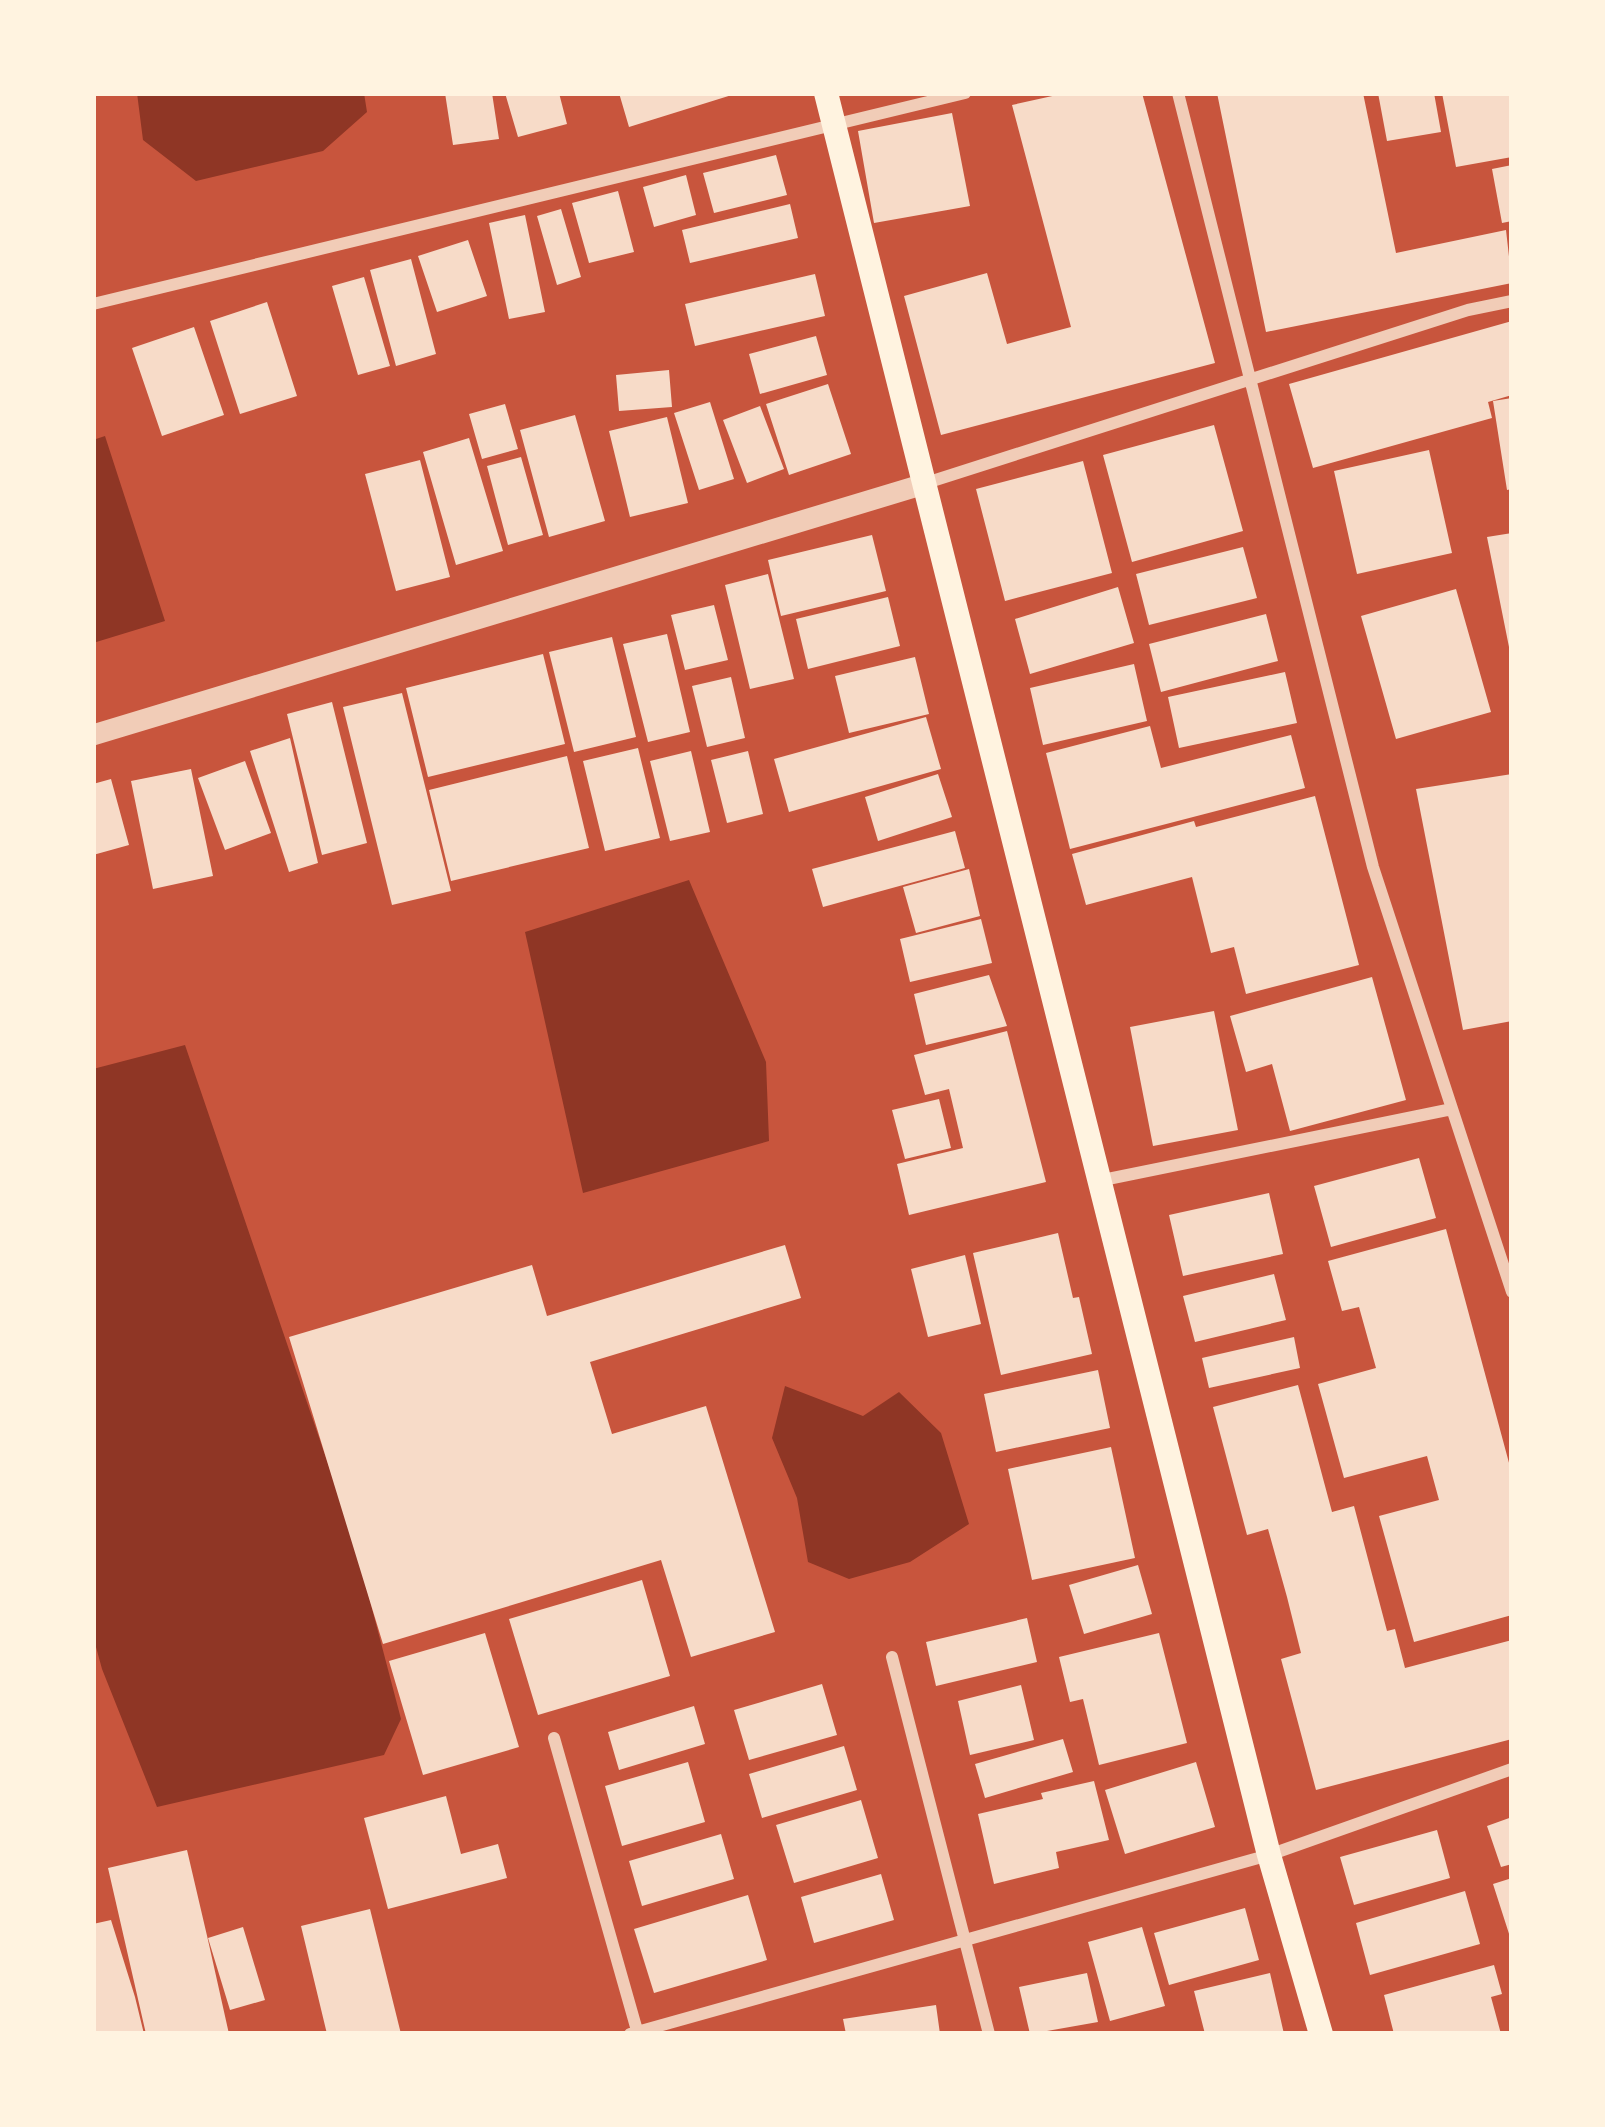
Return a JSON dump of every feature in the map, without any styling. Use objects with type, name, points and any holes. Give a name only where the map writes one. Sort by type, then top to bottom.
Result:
[{"type":"main road","points":[[826,93],[1269,1855],[1321,2034]]},
{"type":"street","points":[[93,304],[964,93]]},
{"type":"street","points":[[1178,93],[1373,867],[1512,1292]]},
{"type":"street","points":[[93,735],[921,484],[1468,310],[1512,301]]},
{"type":"street","points":[[1098,1180],[1452,1109]]},
{"type":"street","points":[[892,1657],[989,2034]]},
{"type":"street","points":[[554,1738],[635,2033],[1269,1855],[1512,1769]]},
{"type":"shaded area","points":[[137,93],[364,93],[367,112],[323,151],[196,181],[143,140]]},
{"type":"shaded area","points":[[105,436],[165,621],[93,643],[93,440]]},
{"type":"shaded area","points":[[689,880],[766,1062],[769,1141],[583,1193],[525,932]]},
{"type":"shaded area","points":[[185,1045],[354,1540],[401,1719],[384,1755],[157,1807],[93,1636],[93,1069]]},
{"type":"shaded area","points":[[785,1386],[863,1416],[899,1392],[941,1433],[969,1524],[910,1562],[849,1579],[808,1562],[797,1498],[772,1438]]},
{"type":"building","points":[[445,93],[492,93],[499,139],[453,145]]},
{"type":"building","points":[[505,93],[559,93],[567,124],[518,137]]},
{"type":"building","points":[[619,93],[735,93],[735,94],[629,127]]},
{"type":"building","points":[[1066,93],[1142,93],[1215,363],[941,435],[904,296],[987,273],[1007,344],[1071,327],[1012,105]]},
{"type":"building","points":[[1217,93],[1363,93],[1396,253],[1506,230],[1512,283],[1266,332]]},
{"type":"building","points":[[1378,93],[1434,93],[1441,132],[1387,141]]},
{"type":"building","points":[[1442,93],[1512,93],[1512,157],[1456,167]]},
{"type":"building","points":[[952,113],[970,206],[874,223],[858,131]]},
{"type":"building","points":[[776,155],[787,195],[714,213],[703,173]]},
{"type":"building","points":[[1512,165],[1512,221],[1502,223],[1492,169]]},
{"type":"building","points":[[686,175],[696,215],[654,227],[643,187]]},
{"type":"building","points":[[618,191],[634,252],[589,263],[572,203]]},
{"type":"building","points":[[790,204],[798,238],[690,263],[682,230]]},
{"type":"building","points":[[561,209],[581,277],[557,285],[537,216]]},
{"type":"building","points":[[525,215],[545,312],[509,319],[489,223]]},
{"type":"building","points":[[468,240],[487,296],[437,312],[418,256]]},
{"type":"building","points":[[411,259],[436,354],[396,366],[370,270]]},
{"type":"building","points":[[815,274],[825,316],[695,346],[685,304]]},
{"type":"building","points":[[364,277],[390,366],[358,375],[332,286]]},
{"type":"building","points":[[267,302],[297,396],[240,414],[210,321]]},
{"type":"building","points":[[1512,321],[1512,395],[1488,402],[1492,418],[1313,468],[1289,384]]},
{"type":"building","points":[[194,327],[224,415],[162,436],[132,348]]},
{"type":"building","points":[[816,336],[827,375],[760,394],[749,354]]},
{"type":"building","points":[[669,370],[672,407],[619,411],[616,375]]},
{"type":"building","points":[[828,384],[851,454],[789,475],[766,404]]},
{"type":"building","points":[[1512,398],[1512,489],[1507,490],[1493,401]]},
{"type":"building","points":[[710,402],[734,479],[699,490],[674,413]]},
{"type":"building","points":[[505,404],[518,449],[482,459],[469,414]]},
{"type":"building","points":[[760,406],[784,469],[747,483],[723,420]]},
{"type":"building","points":[[575,415],[605,521],[549,537],[520,430]]},
{"type":"building","points":[[667,417],[688,503],[630,517],[609,431]]},
{"type":"building","points":[[1214,425],[1243,531],[1132,562],[1103,455]]},
{"type":"building","points":[[469,438],[503,551],[456,565],[423,452]]},
{"type":"building","points":[[1429,450],[1452,553],[1357,574],[1334,471]]},
{"type":"building","points":[[521,457],[543,535],[508,545],[487,466]]},
{"type":"building","points":[[420,460],[450,577],[396,591],[365,474]]},
{"type":"building","points":[[1083,461],[1112,573],[1005,601],[976,489]]},
{"type":"building","points":[[1512,533],[1512,652],[1510,652],[1487,537]]},
{"type":"building","points":[[872,535],[886,591],[781,616],[768,560]]},
{"type":"building","points":[[1243,547],[1257,598],[1149,625],[1136,574]]},
{"type":"building","points":[[768,574],[794,679],[750,689],[725,585]]},
{"type":"building","points":[[1118,587],[1134,643],[1030,674],[1015,619]]},
{"type":"building","points":[[1456,589],[1491,712],[1396,739],[1361,616]]},
{"type":"building","points":[[888,597],[900,646],[808,669],[796,619]]},
{"type":"building","points":[[714,605],[728,660],[685,670],[671,615]]},
{"type":"building","points":[[1266,614],[1278,661],[1161,692],[1149,644]]},
{"type":"building","points":[[667,634],[690,732],[648,742],[623,644]]},
{"type":"building","points":[[612,637],[636,737],[574,752],[549,652]]},
{"type":"building","points":[[543,654],[565,744],[428,777],[406,688]]},
{"type":"building","points":[[915,657],[929,714],[849,733],[835,676]]},
{"type":"building","points":[[1134,664],[1147,721],[1043,745],[1030,688]]},
{"type":"building","points":[[1285,672],[1297,723],[1179,748],[1168,697]]},
{"type":"building","points":[[731,677],[745,738],[707,747],[692,686]]},
{"type":"building","points":[[402,693],[451,891],[392,905],[343,707]]},
{"type":"building","points":[[332,702],[367,843],[322,855],[287,714]]},
{"type":"building","points":[[926,717],[941,769],[789,812],[774,759]]},
{"type":"building","points":[[1150,726],[1161,768],[1291,735],[1305,788],[1070,849],[1046,753]]},
{"type":"building","points":[[290,738],[318,863],[289,872],[250,751]]},
{"type":"building","points":[[638,748],[660,838],[605,851],[583,761]]},
{"type":"building","points":[[691,751],[710,832],[670,841],[650,761]]},
{"type":"building","points":[[748,751],[763,814],[727,823],[711,760]]},
{"type":"building","points":[[567,756],[589,848],[451,881],[429,790]]},
{"type":"building","points":[[245,761],[271,833],[225,850],[198,778]]},
{"type":"building","points":[[191,769],[213,876],[153,889],[131,781]]},
{"type":"building","points":[[938,774],[952,817],[878,841],[865,797]]},
{"type":"building","points":[[1512,774],[1512,1021],[1463,1030],[1416,789]]},
{"type":"building","points":[[111,779],[129,845],[93,855],[93,784]]},
{"type":"building","points":[[1315,796],[1359,965],[1246,994],[1234,947],[1211,953],[1192,877],[1086,905],[1072,854],[1194,821],[1196,827]]},
{"type":"building","points":[[955,831],[965,868],[823,907],[812,869]]},
{"type":"building","points":[[969,869],[980,916],[916,933],[903,887]]},
{"type":"building","points":[[981,919],[992,963],[910,982],[900,939]]},
{"type":"building","points":[[989,975],[1007,1026],[926,1045],[914,994]]},
{"type":"building","points":[[1372,977],[1406,1100],[1290,1131],[1272,1064],[1246,1072],[1230,1016]]},
{"type":"building","points":[[1214,1011],[1238,1130],[1153,1146],[1130,1027]]},
{"type":"building","points":[[1007,1031],[1046,1182],[909,1215],[897,1164],[963,1148],[949,1089],[925,1095],[914,1055]]},
{"type":"building","points":[[939,1099],[951,1148],[905,1159],[892,1110]]},
{"type":"building","points":[[1419,1158],[1436,1218],[1331,1247],[1314,1186]]},
{"type":"building","points":[[1269,1193],[1283,1254],[1183,1276],[1169,1215]]},
{"type":"building","points":[[1446,1229],[1512,1474],[1512,1615],[1414,1642],[1379,1516],[1439,1500],[1427,1456],[1344,1478],[1318,1384],[1376,1368],[1359,1307],[1342,1311],[1328,1261]]},
{"type":"building","points":[[1058,1233],[1092,1354],[1001,1375],[973,1253]]},
{"type":"building","points":[[785,1245],[801,1298],[590,1362],[612,1434],[706,1406],[775,1632],[691,1657],[661,1560],[383,1644],[289,1337],[532,1265],[547,1316]]},
{"type":"building","points":[[965,1255],[981,1324],[928,1337],[911,1269]]},
{"type":"building","points":[[1274,1274],[1286,1320],[1195,1342],[1183,1296]]},
{"type":"building","points":[[1294,1337],[1300,1368],[1209,1388],[1202,1358]]},
{"type":"building","points":[[1098,1370],[1110,1428],[996,1452],[984,1394]]},
{"type":"building","points":[[1298,1385],[1332,1512],[1354,1506],[1387,1631],[1395,1629],[1405,1668],[1512,1640],[1512,1739],[1316,1790],[1281,1659],[1301,1653],[1287,1597],[1268,1529],[1247,1535],[1213,1407]]},
{"type":"building","points":[[1111,1447],[1135,1558],[1032,1580],[1008,1469]]},
{"type":"building","points":[[1138,1565],[1152,1614],[1084,1634],[1069,1585]]},
{"type":"building","points":[[642,1580],[670,1676],[538,1715],[509,1619]]},
{"type":"building","points":[[1027,1618],[1037,1662],[936,1686],[926,1642]]},
{"type":"building","points":[[485,1633],[519,1747],[423,1775],[389,1661]]},
{"type":"building","points":[[1159,1633],[1187,1743],[1099,1765],[1083,1699],[1070,1702],[1059,1657]]},
{"type":"building","points":[[822,1684],[837,1735],[749,1760],[734,1710]]},
{"type":"building","points":[[1021,1685],[1034,1740],[970,1755],[958,1701]]},
{"type":"building","points":[[694,1706],[705,1744],[619,1770],[608,1732]]},
{"type":"building","points":[[1063,1739],[1073,1772],[985,1798],[975,1764]]},
{"type":"building","points":[[844,1746],[857,1790],[762,1818],[749,1774]]},
{"type":"building","points":[[688,1762],[705,1822],[622,1846],[605,1786]]},
{"type":"building","points":[[1196,1762],[1215,1827],[1125,1854],[1105,1790]]},
{"type":"building","points":[[1094,1781],[1109,1840],[1056,1852],[1059,1868],[994,1884],[978,1814]]},
{"type":"building","points":[[446,1796],[461,1854],[498,1844],[507,1878],[388,1909],[364,1818]]},
{"type":"building","points":[[861,1800],[878,1858],[794,1883],[776,1825]]},
{"type":"building","points":[[1512,1817],[1512,1864],[1501,1867],[1487,1826]]},
{"type":"building","points":[[1437,1830],[1450,1878],[1354,1905],[1340,1857]]},
{"type":"building","points":[[721,1834],[734,1879],[642,1906],[629,1861]]},
{"type":"building","points":[[187,1850],[229,2034],[146,2034],[108,1868]]},
{"type":"building","points":[[881,1874],[894,1920],[814,1943],[801,1897]]},
{"type":"building","points":[[1512,1878],[1512,1940],[1511,1940],[1493,1884]]},
{"type":"building","points":[[1465,1891],[1480,1944],[1370,1975],[1356,1923]]},
{"type":"building","points":[[748,1895],[767,1960],[654,1993],[634,1929]]},
{"type":"building","points":[[1245,1908],[1259,1960],[1169,1985],[1154,1933]]},
{"type":"building","points":[[370,1909],[401,2034],[327,2034],[301,1926]]},
{"type":"building","points":[[111,1920],[144,2034],[93,2034],[93,1924]]},
{"type":"building","points":[[243,1927],[265,2000],[230,2010],[208,1938]]},
{"type":"building","points":[[1142,1927],[1165,2006],[1110,2021],[1088,1942]]},
{"type":"building","points":[[1494,1965],[1502,1994],[1491,1997],[1501,2034],[1394,2034],[1384,1995]]},
{"type":"building","points":[[1087,1973],[1098,2022],[1030,2034],[1019,1987]]},
{"type":"building","points":[[1270,1973],[1284,2034],[1205,2034],[1194,1991]]},
{"type":"building","points":[[936,2005],[940,2034],[846,2034],[843,2019]]}]
